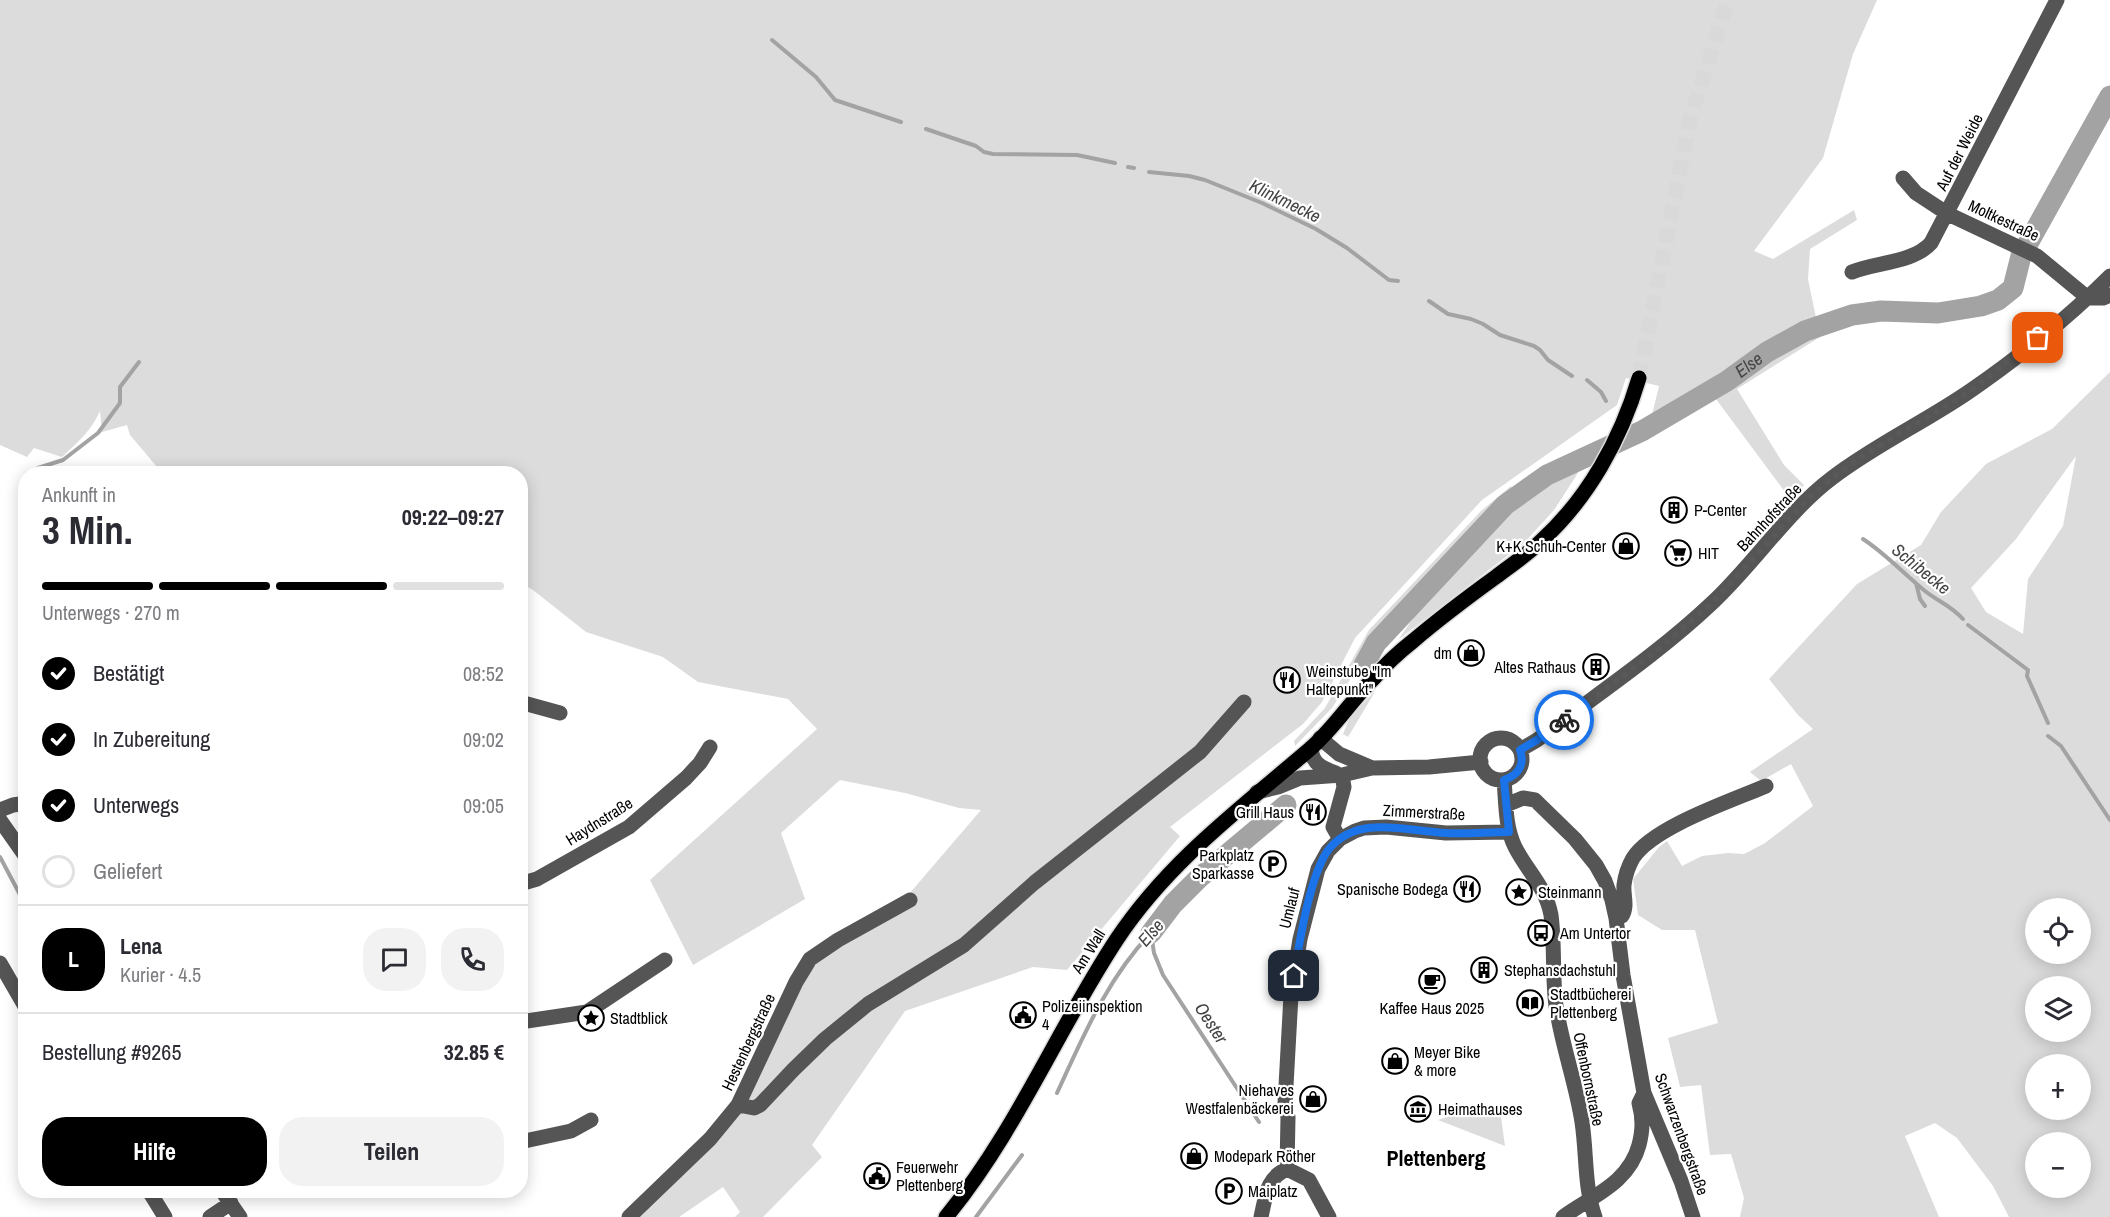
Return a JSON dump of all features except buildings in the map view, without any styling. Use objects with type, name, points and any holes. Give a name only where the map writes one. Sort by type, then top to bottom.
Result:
[{"type":"main road","points":[[1316,743],[1373,678],[1411,643],[1541,542],[1570,510],[1598,472],[1625,418],[1639,378]]},
{"type":"main road","name":"Am Wall","points":[[946,1217],[999,1143],[1082,995],[1125,929],[1157,888],[1203,839],[1316,743]]},
{"type":"street","name":"Auf der Weide","points":[[1852,272],[1908,256],[1925,249],[1934,239],[2057,0]]},
{"type":"street","name":"Moltkestraße","points":[[1903,178],[1916,193],[1948,214],[2037,256],[2088,298]]},
{"type":"street","name":"Bahnhofstraße","points":[[1520,750],[1537,740],[1649,657],[1712,603],[1809,498],[1830,480],[1864,455],[1969,392],[2088,298],[2110,276]]},
{"type":"street","points":[[2088,298],[2103,298],[2110,295]]},
{"type":"street","points":[[738,1105],[754,1108],[760,1105],[825,1039],[868,1004],[964,945],[1034,883],[1200,752],[1244,702]]},
{"type":"street","points":[[528,704],[560,713]]},
{"type":"street","points":[[1508,739],[1520,750],[1522,760],[1520,769],[1514,776],[1504,780],[1490,777],[1484,771],[1481,762],[1484,748],[1494,740],[1508,739]]},
{"type":"street","points":[[1316,743],[1313,760],[1325,770],[1342,774],[1344,787],[1333,827],[1340,839]]},
{"type":"street","name":"Am Wall","points":[[1316,743],[1372,768]]},
{"type":"street","name":"Haydnstraße","points":[[528,882],[537,879],[629,827],[686,778],[710,747]]},
{"type":"street","name":"Am Wall","points":[[1257,792],[1300,778],[1342,774],[1372,768],[1430,767],[1481,762]]},
{"type":"street","points":[[1504,780],[1509,832]]},
{"type":"street","points":[[1616,918],[1622,916],[1624,912],[1624,884],[1633,858],[1647,844],[1672,827],[1766,786]]},
{"type":"street","name":"Schwarzenbergstraße","points":[[1506,805],[1523,798],[1535,800],[1562,825],[1596,866],[1605,881],[1616,918],[1623,975],[1644,1093],[1681,1180],[1693,1217]]},
{"type":"street","points":[[0,810],[18,804]]},
{"type":"street","points":[[0,820],[18,846]]},
{"type":"street","name":"Zimmerstraße","points":[[1340,839],[1355,831],[1374,827],[1446,833],[1509,832]]},
{"type":"street","name":"Offenbornstraße","points":[[1509,832],[1515,847],[1544,891],[1548,901],[1556,1005],[1562,1038],[1577,1092],[1590,1201],[1595,1217]]},
{"type":"street","name":"Umlauf","points":[[1287,1169],[1288,1117],[1285,1104],[1294,972],[1304,919],[1318,869],[1328,850],[1340,839]]},
{"type":"street","name":"Hestenbergstraße","points":[[629,1217],[710,1139],[738,1105],[796,982],[810,959],[838,940],[910,900]]},
{"type":"street","points":[[528,1021],[587,1012],[665,960]]},
{"type":"street","points":[[0,963],[18,994]]},
{"type":"street","points":[[1563,1217],[1590,1201],[1618,1179],[1631,1164],[1637,1152],[1642,1130],[1643,1117],[1639,1103],[1644,1093]]},
{"type":"street","points":[[528,1140],[571,1131],[591,1120]]},
{"type":"street","points":[[1261,1217],[1271,1179],[1287,1169],[1309,1180],[1329,1217]]},
{"type":"street","points":[[153,1198],[165,1217]]},
{"type":"street","points":[[210,1217],[226,1198]]},
{"type":"street","points":[[228,1198],[240,1217]]},
{"type":"shaded area","points":[[0,0],[1877,0],[1853,54],[1823,158],[1754,251],[1773,259],[1854,210],[1857,220],[1810,249],[1808,279],[1820,337],[1737,389],[1784,465],[1804,485],[1791,500],[1716,399],[1647,435],[1659,386],[1626,378],[1617,405],[1482,500],[1355,638],[1322,702],[1303,724],[1170,827],[1180,836],[1067,970],[1033,967],[905,1011],[812,1145],[822,1157],[763,1217],[735,1217],[740,1212],[723,1187],[679,1217],[629,1217],[738,1105],[810,959],[897,908],[981,810],[959,808],[905,793],[840,780],[781,833],[805,899],[693,965],[650,880],[817,729],[788,699],[698,682],[663,657],[586,632],[528,587],[528,466],[156,466],[130,435],[127,425],[102,432],[100,411],[79,441],[62,457],[34,448],[27,457],[0,445]]},
{"type":"shaded area","points":[[2110,372],[2110,1217],[2009,1217],[1993,1186],[1957,1138],[1935,1123],[1905,1136],[1939,1217],[1740,1217],[1744,1198],[1731,1154],[1710,1155],[1701,1085],[1680,1087],[1668,1038],[1718,1023],[1695,930],[1662,930],[1638,915],[1633,879],[1659,847],[1667,841],[1682,866],[1702,856],[1744,854],[1765,843],[1813,806],[1791,764],[1761,781],[1750,772],[1813,729],[1798,715],[1769,679],[1857,584],[1921,545],[1941,512],[1986,464],[2052,429]],"holes":[[[2076,456],[2063,526],[2028,579],[2023,634],[1986,612],[1971,588],[2016,539]]]},
{"type":"shaded area","points":[[1585,462],[1554,510],[1525,542],[1398,640],[1437,584],[1501,518]]},
{"type":"shaded area","points":[[1511,486],[1512,489],[1496,502],[1430,570],[1391,615],[1332,708],[1295,746],[1294,741],[1325,708],[1369,630],[1481,511]]},
{"type":"shaded area","points":[[1376,690],[1348,737],[1343,734],[1350,717]]},
{"type":"shaded area","points":[[1478,1106],[1501,1117],[1505,1146],[1438,1120]]},
{"type":"waterway","name":"Klinkmecke","points":[[772,40],[816,77],[835,100],[901,122]]},
{"type":"waterway","name":"Else","points":[[1364,665],[1376,643],[1505,505],[1547,475],[1642,431],[1727,381],[1767,352],[1805,331],[1852,315],[1881,311],[1938,313],[1981,306],[1998,300],[2013,288],[2021,256],[2110,96]]},
{"type":"waterway","name":"Klinkmecke","points":[[926,129],[993,154],[1077,155],[1115,163]]},
{"type":"waterway","name":"Klinkmecke","points":[[1128,167],[1134,168]]},
{"type":"waterway","name":"Klinkmecke","points":[[1149,172],[1205,180],[1262,203],[1316,229],[1347,248],[1389,280],[1398,281]]},
{"type":"waterway","name":"Klinkmecke","points":[[1429,301],[1448,314],[1471,319],[1500,335],[1534,346],[1548,360],[1572,376]]},
{"type":"waterway","points":[[44,466],[63,460],[98,433],[120,403],[120,387],[139,362]]},
{"type":"waterway","name":"Klinkmecke","points":[[1587,380],[1601,392],[1606,401]]},
{"type":"waterway","name":"Schibecke","points":[[1863,539],[1925,591],[1954,610],[1963,619]]},
{"type":"waterway","points":[[1916,583],[1920,599],[1925,606]]},
{"type":"waterway","name":"Schibecke","points":[[1968,625],[2028,670],[2027,676],[2048,723]]},
{"type":"waterway","name":"Schibecke","points":[[2048,736],[2061,746],[2110,820]]},
{"type":"waterway","name":"Else","points":[[1151,933],[1173,904],[1199,878],[1286,805]]},
{"type":"waterway","points":[[0,857],[18,891]]},
{"type":"waterway","name":"Oester","points":[[1151,933],[1154,953],[1163,975],[1259,1122]]},
{"type":"waterway","name":"Else","points":[[1057,1093],[1097,1009],[1121,970],[1150,934]]},
{"type":"waterway","name":"Else","points":[[976,1217],[1022,1155]]},
{"type":"tunnel","points":[[1639,378],[1690,119],[1728,0]]},
{"type":"way so far","points":[[1564,720],[1649,657],[1712,603],[1809,498],[1830,480],[1864,455],[1969,392],[2038,338]]},
{"type":"place","name":"P-Center","points":[[1674,510]]},
{"type":"place","name":"K+K Schuh-Center","points":[[1626,546]]},
{"type":"place","name":"HIT","points":[[1678,553]]},
{"type":"place","name":"dm","points":[[1471,653]]},
{"type":"place","name":"Altes Rathaus","points":[[1596,667]]},
{"type":"place","name":"Weinstube \"Im Haltepunkt\"","points":[[1287,680]]},
{"type":"place","name":"Grill Haus","points":[[1313,812]]},
{"type":"place","name":"Parkplatz Sparkasse","points":[[1273,864]]},
{"type":"place","name":"Spanische Bodega","points":[[1467,889]]},
{"type":"place","name":"Steinmann","points":[[1519,892]]},
{"type":"place","name":"Am Untertor","points":[[1541,933]]},
{"type":"place","name":"Stephansdachstuhl","points":[[1484,970]]},
{"type":"place","name":"Kaffee Haus 2025","points":[[1432,981]]},
{"type":"place","name":"Stadtbücherei Plettenberg","points":[[1530,1003]]},
{"type":"place","name":"Polizeiinspektion 4","points":[[1023,1015]]},
{"type":"place","name":"Stadtblick","points":[[591,1018]]},
{"type":"place","name":"Meyer Bike & more","points":[[1395,1061]]},
{"type":"place","name":"Niehaves Westfalenbäckerei","points":[[1313,1099]]},
{"type":"place","name":"Heimathauses","points":[[1418,1109]]},
{"type":"place","name":"Modepark Röther","points":[[1194,1156]]},
{"type":"place","name":"Feuerwehr Plettenberg","points":[[877,1176]]},
{"type":"place","name":"Maiplatz","points":[[1229,1191]]},
{"type":"district","name":"Plettenberg","points":[[1436,1158]]},
{"type":"route","points":[[1294,976],[1304,919],[1318,869],[1328,850],[1340,839],[1355,831],[1374,827],[1446,833],[1509,832],[1504,780],[1514,776],[1520,769],[1522,755],[1520,750],[1564,720]]}]
